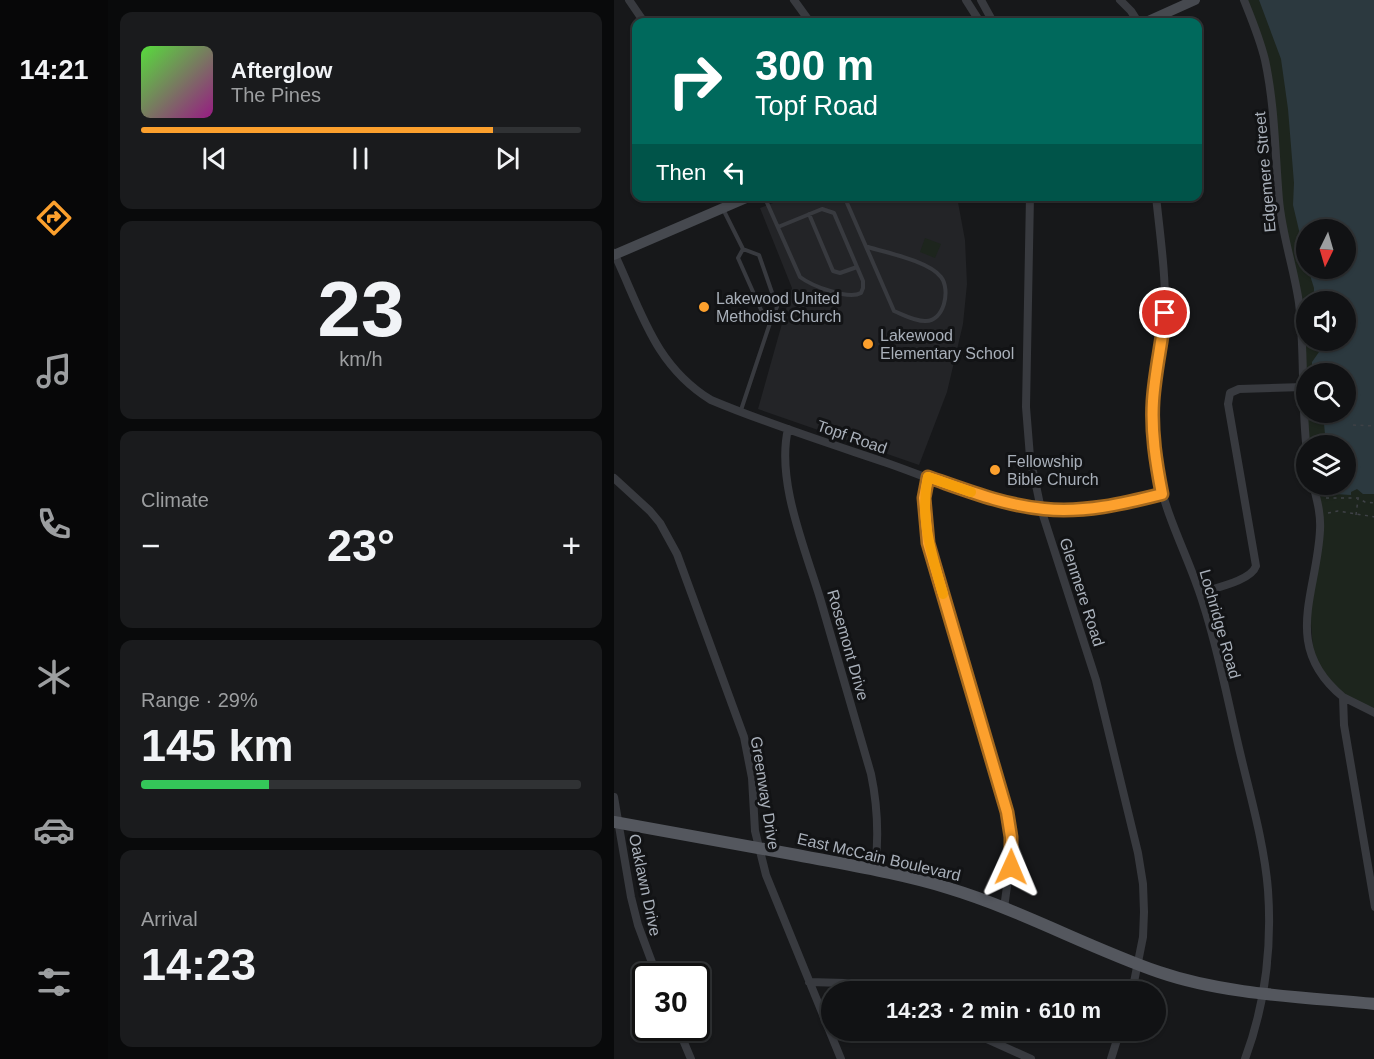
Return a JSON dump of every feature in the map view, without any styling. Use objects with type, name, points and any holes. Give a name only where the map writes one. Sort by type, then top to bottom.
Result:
[{"type":"main road","name":"East McCain Boulevard","points":[[616,822],[875,871],[948,888],[1004,908],[1159,972],[1200,983],[1374,1004]]},
{"type":"street","points":[[629,0],[641,18]]},
{"type":"street","points":[[794,0],[807,18]]},
{"type":"street","points":[[966,0],[977,18]]},
{"type":"street","points":[[981,0],[991,18]]},
{"type":"street","points":[[1120,0],[1136,18]]},
{"type":"street","points":[[1155,18],[1195,0]]},
{"type":"street","name":"Edgemere Street","points":[[1244,0],[1264,58],[1271,96],[1283,230],[1299,302],[1302,363]]},
{"type":"street","points":[[614,254],[740,201]]},
{"type":"street","name":"Glenmere Road","points":[[1030,201],[1026,407],[1030,456],[1041,509],[1096,680],[1138,853],[1143,884],[1144,912],[1143,937],[1134,981]]},
{"type":"street","name":"Lochridge Road","points":[[1156,201],[1165,313],[1156,378],[1153,423],[1158,473],[1162,494],[1200,593],[1213,638],[1265,866],[1269,920],[1268,954],[1258,1019],[1245,1059]]},
{"type":"street","name":"Topf Road","points":[[614,254],[656,344],[676,373],[690,387],[711,400],[988,498],[1041,509],[1097,508],[1162,494]]},
{"type":"street","points":[[1200,593],[1244,578],[1252,574],[1256,566],[1228,404],[1230,393],[1239,389],[1296,387]]},
{"type":"street","name":"Rosemont Drive","points":[[788,429],[785,446],[786,463],[794,512],[875,794],[878,834],[875,871]]},
{"type":"street","points":[[928,477],[924,498],[928,543],[1008,819],[1011,857],[1004,908]]},
{"type":"street","name":"Greenway Drive","points":[[614,478],[660,523],[677,554],[744,737],[749,759],[755,831],[769,884],[841,1059]]},
{"type":"street","points":[[1316,495],[1319,536],[1309,598],[1307,638],[1319,670],[1330,686],[1343,697],[1374,713]]},
{"type":"street","points":[[1343,697],[1344,725],[1374,907]]},
{"type":"street","name":"Oaklawn Drive","points":[[614,797],[616,822],[633,907],[652,963]]},
{"type":"street","points":[[809,982],[821,982]]},
{"type":"street","points":[[683,1041],[691,1059]]},
{"type":"street","points":[[991,1041],[1031,1059]]},
{"type":"street","points":[[1110,1059],[1116,1041]]},
{"type":"lane","points":[[766,201],[778,228],[800,277],[807,282],[848,296],[857,295],[863,288],[857,267],[834,213],[822,209],[778,228]]},
{"type":"lane","points":[[846,201],[894,311],[911,319],[927,322],[937,317],[944,306],[945,292],[942,278],[929,268],[868,247]]},
{"type":"lane","points":[[723,209],[743,249],[759,255],[777,307],[740,412]]},
{"type":"lane","points":[[809,214],[833,271],[840,273],[857,267]]},
{"type":"lane","points":[[743,249],[738,258],[762,312],[771,320]]},
{"type":"path","points":[[1353,425],[1374,426]]},
{"type":"path","points":[[1317,498],[1358,498],[1374,503]]},
{"type":"path","points":[[1356,515],[1358,498]]},
{"type":"path","points":[[1319,513],[1338,512],[1374,517]]},
{"type":"shaded area","points":[[1244,0],[1374,0],[1374,713],[1343,697],[1314,661],[1309,598],[1320,526],[1315,495],[1356,495],[1356,435],[1306,435],[1306,423],[1356,423],[1356,363],[1303,363],[1302,351],[1356,351],[1356,291],[1296,291],[1296,301],[1283,230],[1271,96],[1255,28]]},
{"type":"shaded area","points":[[1259,0],[1374,0],[1374,494],[1363,494],[1356,490],[1356,435],[1325,435],[1324,423],[1356,423],[1356,363],[1312,363],[1319,351],[1356,351],[1356,291],[1314,291],[1311,279],[1356,279],[1356,219],[1296,219],[1293,205],[1294,183],[1288,109],[1281,59]]},
{"type":"shaded area","name":"Lakewood Elementary School","points":[[778,201],[958,201],[965,240],[967,284],[963,324],[947,392],[919,465],[758,409],[792,288],[760,208]]},
{"type":"shaded area","points":[[925,238],[941,244],[935,258],[920,252]]},
{"type":"slow traffic","points":[[943,594],[926,529],[924,493],[928,477],[971,492]]},
{"type":"place","name":"Lakewood United Methodist Church","points":[[704,307]]},
{"type":"place","name":"Lakewood Elementary School","points":[[868,344]]},
{"type":"place","name":"Fellowship Bible Church","points":[[995,470]]},
{"type":"route","points":[[1011,867],[1011,837],[1007,812],[928,543],[924,513],[924,493],[928,477],[1010,504],[1054,510],[1097,508],[1162,494],[1154,440],[1153,401],[1165,313]]}]
